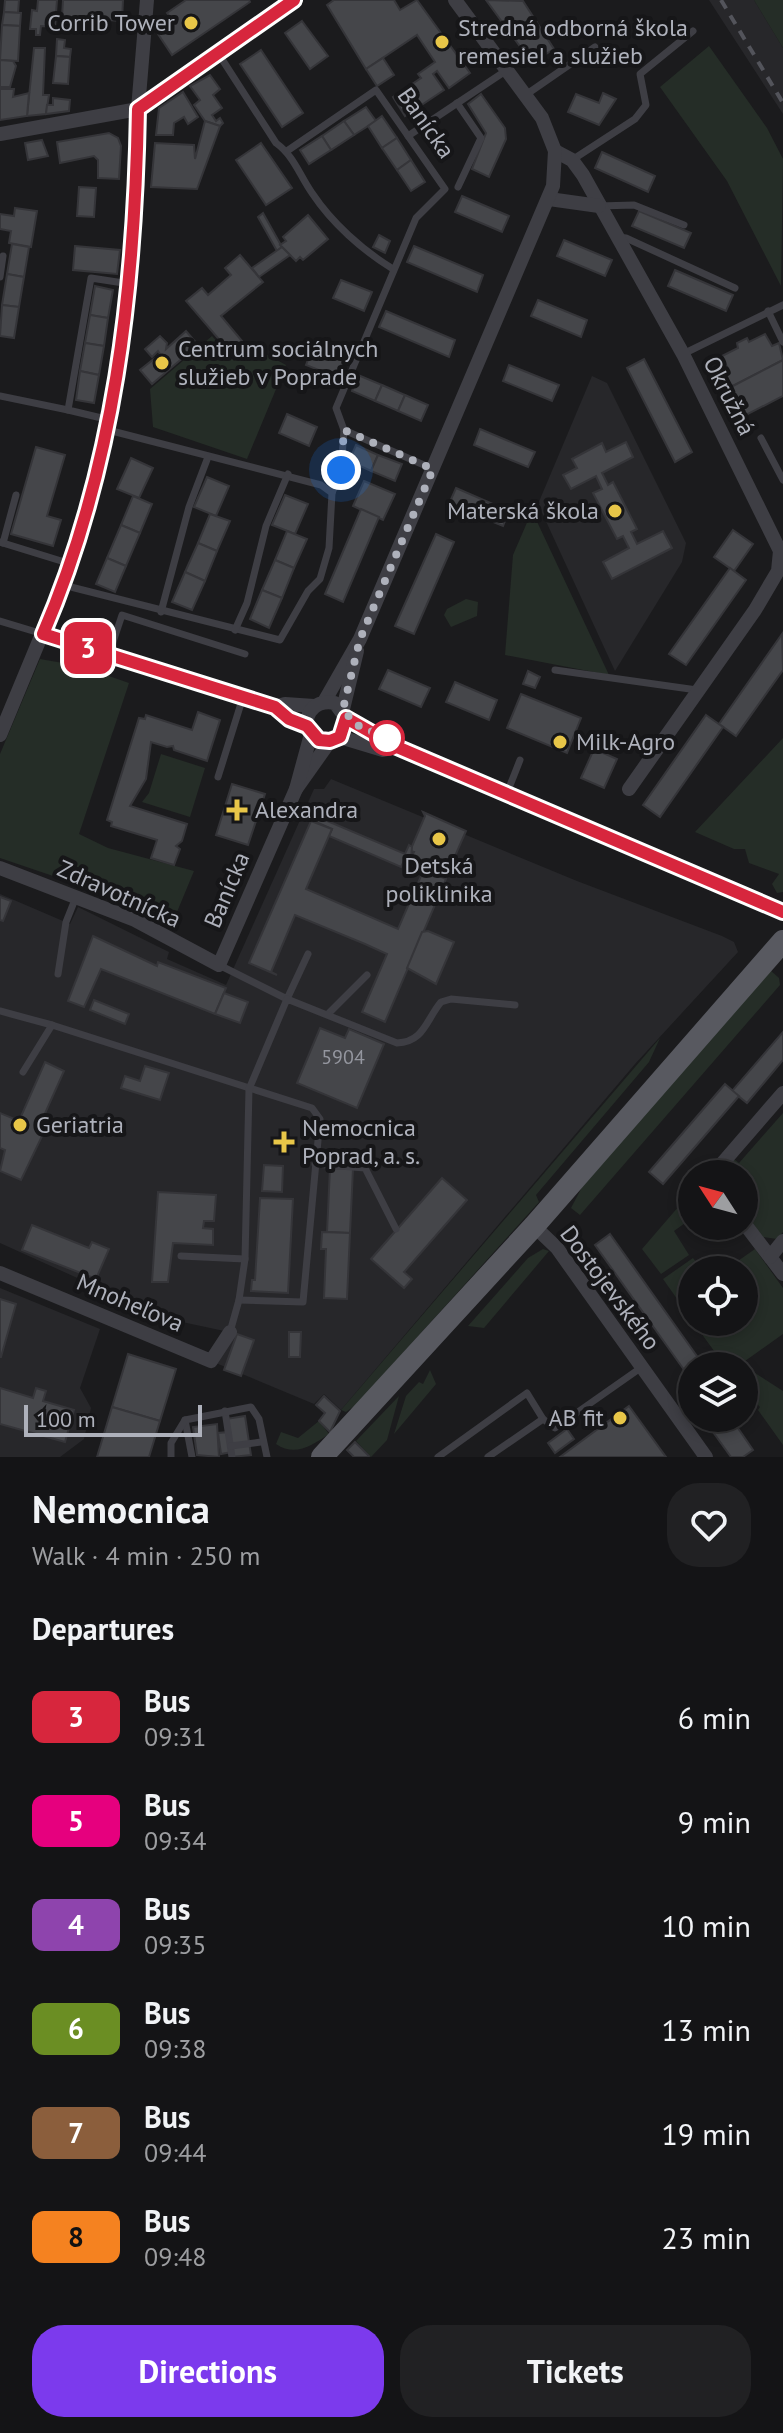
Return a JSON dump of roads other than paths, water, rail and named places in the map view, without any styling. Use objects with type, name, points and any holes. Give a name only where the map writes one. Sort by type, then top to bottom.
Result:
[{"type":"main road","points":[[322,1457],[534,1226],[783,941]]},
{"type":"street","points":[[0,735],[71,564],[109,425],[130,284],[138,109],[147,0]]},
{"type":"street","points":[[0,134],[138,109],[294,0]]},
{"type":"street","points":[[309,730],[308,715],[319,704],[360,639],[549,199],[555,151],[542,118],[509,69],[455,0]]},
{"type":"street","points":[[555,151],[572,160]]},
{"type":"street","name":"Okružná","points":[[572,160],[683,354],[778,530],[780,551],[778,571],[699,691],[629,789]]},
{"type":"street","points":[[549,199],[599,206]]},
{"type":"street","points":[[43,634],[275,707],[319,740],[335,739],[383,750],[397,747]]},
{"type":"street","points":[[335,739],[344,714],[360,639]]},
{"type":"street","points":[[275,707],[319,704],[344,714],[397,747],[783,912]]},
{"type":"street","name":"Banícka","points":[[219,965],[296,789],[309,730]]},
{"type":"street","name":"Banícka","points":[[296,789],[335,739]]},
{"type":"street","name":"Zdravotnícka","points":[[0,868],[135,920],[219,965]]},
{"type":"street","points":[[725,1160],[783,1093]]},
{"type":"street","name":"Dostojevského","points":[[534,1226],[557,1248],[706,1457]]},
{"type":"street","points":[[757,1240],[783,1274]]},
{"type":"street","points":[[770,1257],[783,1241]]},
{"type":"street","name":"Mnoheľova","points":[[0,1273],[211,1361],[230,1332]]},
{"type":"lane","points":[[572,160],[635,119],[646,105],[640,74],[693,31]]},
{"type":"lane","points":[[527,94],[595,47]]},
{"type":"lane","points":[[218,53],[276,143],[287,151],[321,205],[357,243],[393,269]]},
{"type":"lane","points":[[408,136],[509,69]]},
{"type":"lane","name":"Banícka","points":[[235,630],[280,640],[308,591],[320,579],[329,548],[332,493],[341,470],[344,430],[336,408],[416,218],[445,189],[376,90],[287,151]]},
{"type":"lane","points":[[457,103],[481,138],[458,187]]},
{"type":"lane","points":[[599,206],[634,205],[684,225]]},
{"type":"lane","points":[[616,237],[626,238],[735,288]]},
{"type":"lane","points":[[0,277],[3,256]]},
{"type":"lane","points":[[68,410],[91,278],[130,284]]},
{"type":"lane","points":[[683,354],[783,305]]},
{"type":"lane","points":[[768,311],[783,342]]},
{"type":"lane","points":[[0,396],[68,410],[208,457],[288,474],[321,485],[332,493]]},
{"type":"lane","points":[[344,430],[433,469]]},
{"type":"lane","points":[[761,438],[783,480]]},
{"type":"lane","points":[[161,612],[189,507],[208,457]]},
{"type":"lane","points":[[63,585],[235,630],[247,603],[266,526],[288,474]]},
{"type":"lane","points":[[16,495],[2,542],[71,564]]},
{"type":"lane","points":[[109,654],[122,615],[245,654]]},
{"type":"lane","points":[[0,621],[43,634]]},
{"type":"lane","points":[[555,670],[699,691]]},
{"type":"lane","points":[[218,777],[243,697]]},
{"type":"lane","points":[[507,793],[520,760]]},
{"type":"lane","points":[[58,974],[66,922],[76,897]]},
{"type":"lane","points":[[230,1332],[245,1259],[249,1089],[308,954]]},
{"type":"lane","points":[[219,965],[287,999],[397,1043],[410,1043],[421,1036],[441,1002],[451,999],[515,1005]]},
{"type":"lane","points":[[328,1014],[367,975]]},
{"type":"lane","points":[[0,1011],[205,1072],[312,1108],[320,1119],[303,1302],[239,1300]]},
{"type":"lane","points":[[23,1072],[52,1025]]},
{"type":"lane","points":[[315,1164],[365,1168],[396,1229]]},
{"type":"lane","points":[[181,1256],[245,1259]]},
{"type":"lane","points":[[438,1457],[527,1393],[549,1426],[560,1426],[642,1367]]},
{"type":"lane","points":[[171,1457],[171,1443],[185,1420],[251,1407],[259,1419],[261,1442],[267,1457]]},
{"type":"lane","points":[[225,1411],[232,1457]]},
{"type":"lane","points":[[488,1457],[543,1419]]},
{"type":"lane","points":[[185,1420],[192,1457]]},
{"type":"lane","points":[[231,1446],[261,1442]]},
{"type":"railway","points":[[721,0],[783,103]]},
{"type":"place","name":"Corrib Tower","points":[[191,23]]},
{"type":"place","name":"Stredná odborná škola remesiel a služieb","points":[[442,42]]},
{"type":"place","name":"Centrum sociálnych služieb v Poprade","points":[[162,363]]},
{"type":"place","name":"Materská škola","points":[[615,511]]},
{"type":"place","name":"Milk-Agro","points":[[560,742]]},
{"type":"place","name":"Alexandra","points":[[237,810]]},
{"type":"place","name":"Detská poliklinika","points":[[439,839]]},
{"type":"place","name":"Geriatria","points":[[20,1125]]},
{"type":"place","name":"Nemocnica Poprad, a. s.","points":[[284,1142]]},
{"type":"place","name":"AB fit","points":[[620,1418]]}]
